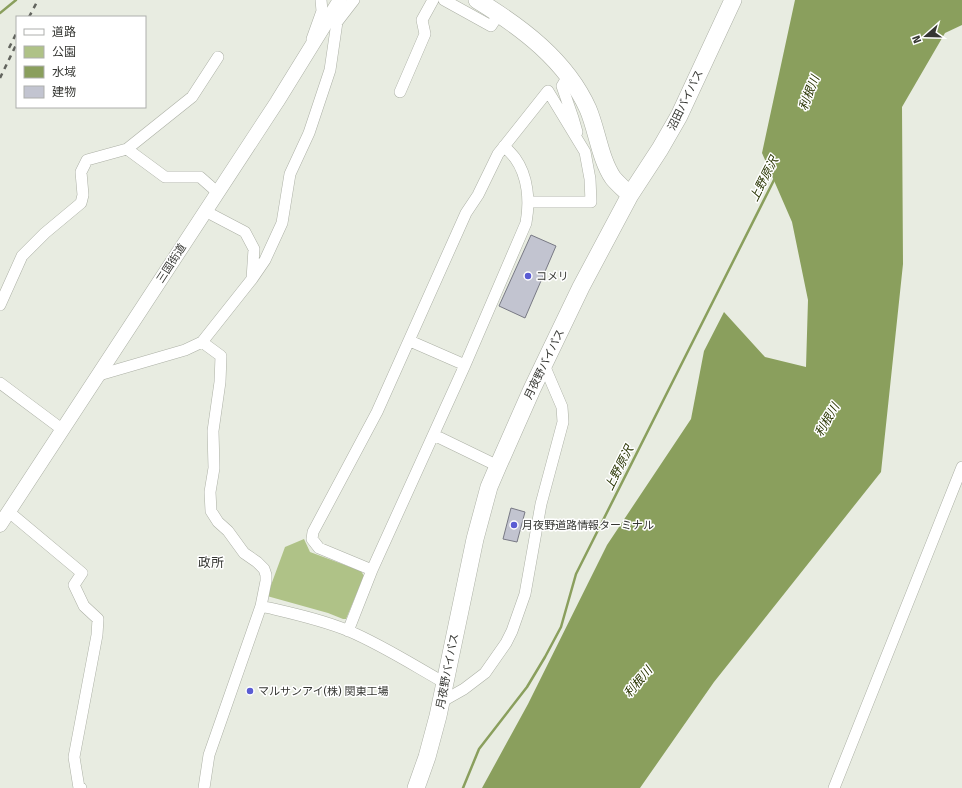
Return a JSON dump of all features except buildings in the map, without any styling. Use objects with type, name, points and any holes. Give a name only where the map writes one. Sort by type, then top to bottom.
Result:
[{"type":"highway","points":[[476,0],[499,14],[532,38],[551,56],[568,76],[588,110],[604,157],[613,177],[630,195]]},
{"type":"highway","name":"沼田バイパス","points":[[630,195],[660,149],[679,116],[733,0]]},
{"type":"highway","name":"月夜野バイパス","points":[[416,788],[427,757],[441,702],[474,539],[487,495],[516,422],[582,287],[630,195]]},
{"type":"main road","name":"三国街道","points":[[0,525],[99,375],[312,45],[333,20],[340,0]]},
{"type":"street","points":[[312,45],[312,37],[322,11],[321,0]]},
{"type":"street","points":[[99,375],[185,350],[202,342],[252,280],[265,260],[282,223],[290,174],[309,133],[330,70],[333,20],[340,19],[354,0]]},
{"type":"street","points":[[400,92],[425,34],[422,20],[433,0]]},
{"type":"street","points":[[444,0],[490,26],[499,14]]},
{"type":"street","points":[[0,305],[22,256],[45,233],[81,203],[83,195],[81,172],[87,160],[128,149],[192,96],[218,57]]},
{"type":"street","points":[[568,76],[562,86],[573,118],[579,142]]},
{"type":"street","points":[[372,570],[319,548],[313,542],[312,535],[377,412],[410,341],[466,212],[478,195],[498,154],[548,91],[585,152],[591,202],[528,202]]},
{"type":"street","points":[[348,631],[372,570],[434,435],[526,223],[528,202],[524,177],[515,158],[504,146]]},
{"type":"street","points":[[128,149],[165,177],[200,177],[217,192]]},
{"type":"street","points":[[205,211],[245,232],[254,249],[252,280]]},
{"type":"street","points":[[410,341],[465,364]]},
{"type":"street","points":[[202,342],[221,356],[220,382],[213,431],[214,468],[210,492],[211,511],[218,522],[228,531],[244,553],[264,569],[266,575],[261,606],[210,754],[204,788]]},
{"type":"street","points":[[441,702],[464,689],[485,673],[506,643],[512,631],[524,594],[540,504],[563,422],[562,407],[544,365]]},
{"type":"street","points":[[0,383],[63,430]]},
{"type":"street","points":[[434,435],[498,466]]},
{"type":"street","points":[[834,788],[962,467]]},
{"type":"street","points":[[9,512],[82,573],[74,585],[84,606],[98,620],[98,635],[74,757],[79,788],[81,788]]},
{"type":"street","points":[[261,606],[321,620],[348,631],[380,645],[445,683]]},
{"type":"green space","points":[[304,539],[310,552],[361,571],[364,576],[346,619],[267,596],[285,547]]},
{"type":"water","name":"利根川","points":[[795,0],[962,0],[962,25],[945,33],[902,107],[903,264],[881,472],[714,682],[640,788],[482,788],[528,704],[607,545],[691,419],[704,351],[724,312],[765,357],[806,367],[808,300],[792,222],[762,153]]},
{"type":"waterway","points":[[0,13],[16,0]]},
{"type":"waterway","name":"上野原沢","points":[[463,788],[479,749],[527,687],[561,627],[576,574],[775,178]]},
{"type":"railway","points":[[30,16],[38,0]]},
{"type":"railway","points":[[9,48],[16,34]]},
{"type":"railway","points":[[0,78],[16,45]]},
{"type":"place","name":"コメリ","points":[[528,276]]},
{"type":"place","name":"月夜野道路情報ターミナル","points":[[514,525]]},
{"type":"place","name":"マルサンアイ(株) 関東工場","points":[[250,691]]},
{"type":"district","name":"政所","points":[[211,562]]}]
